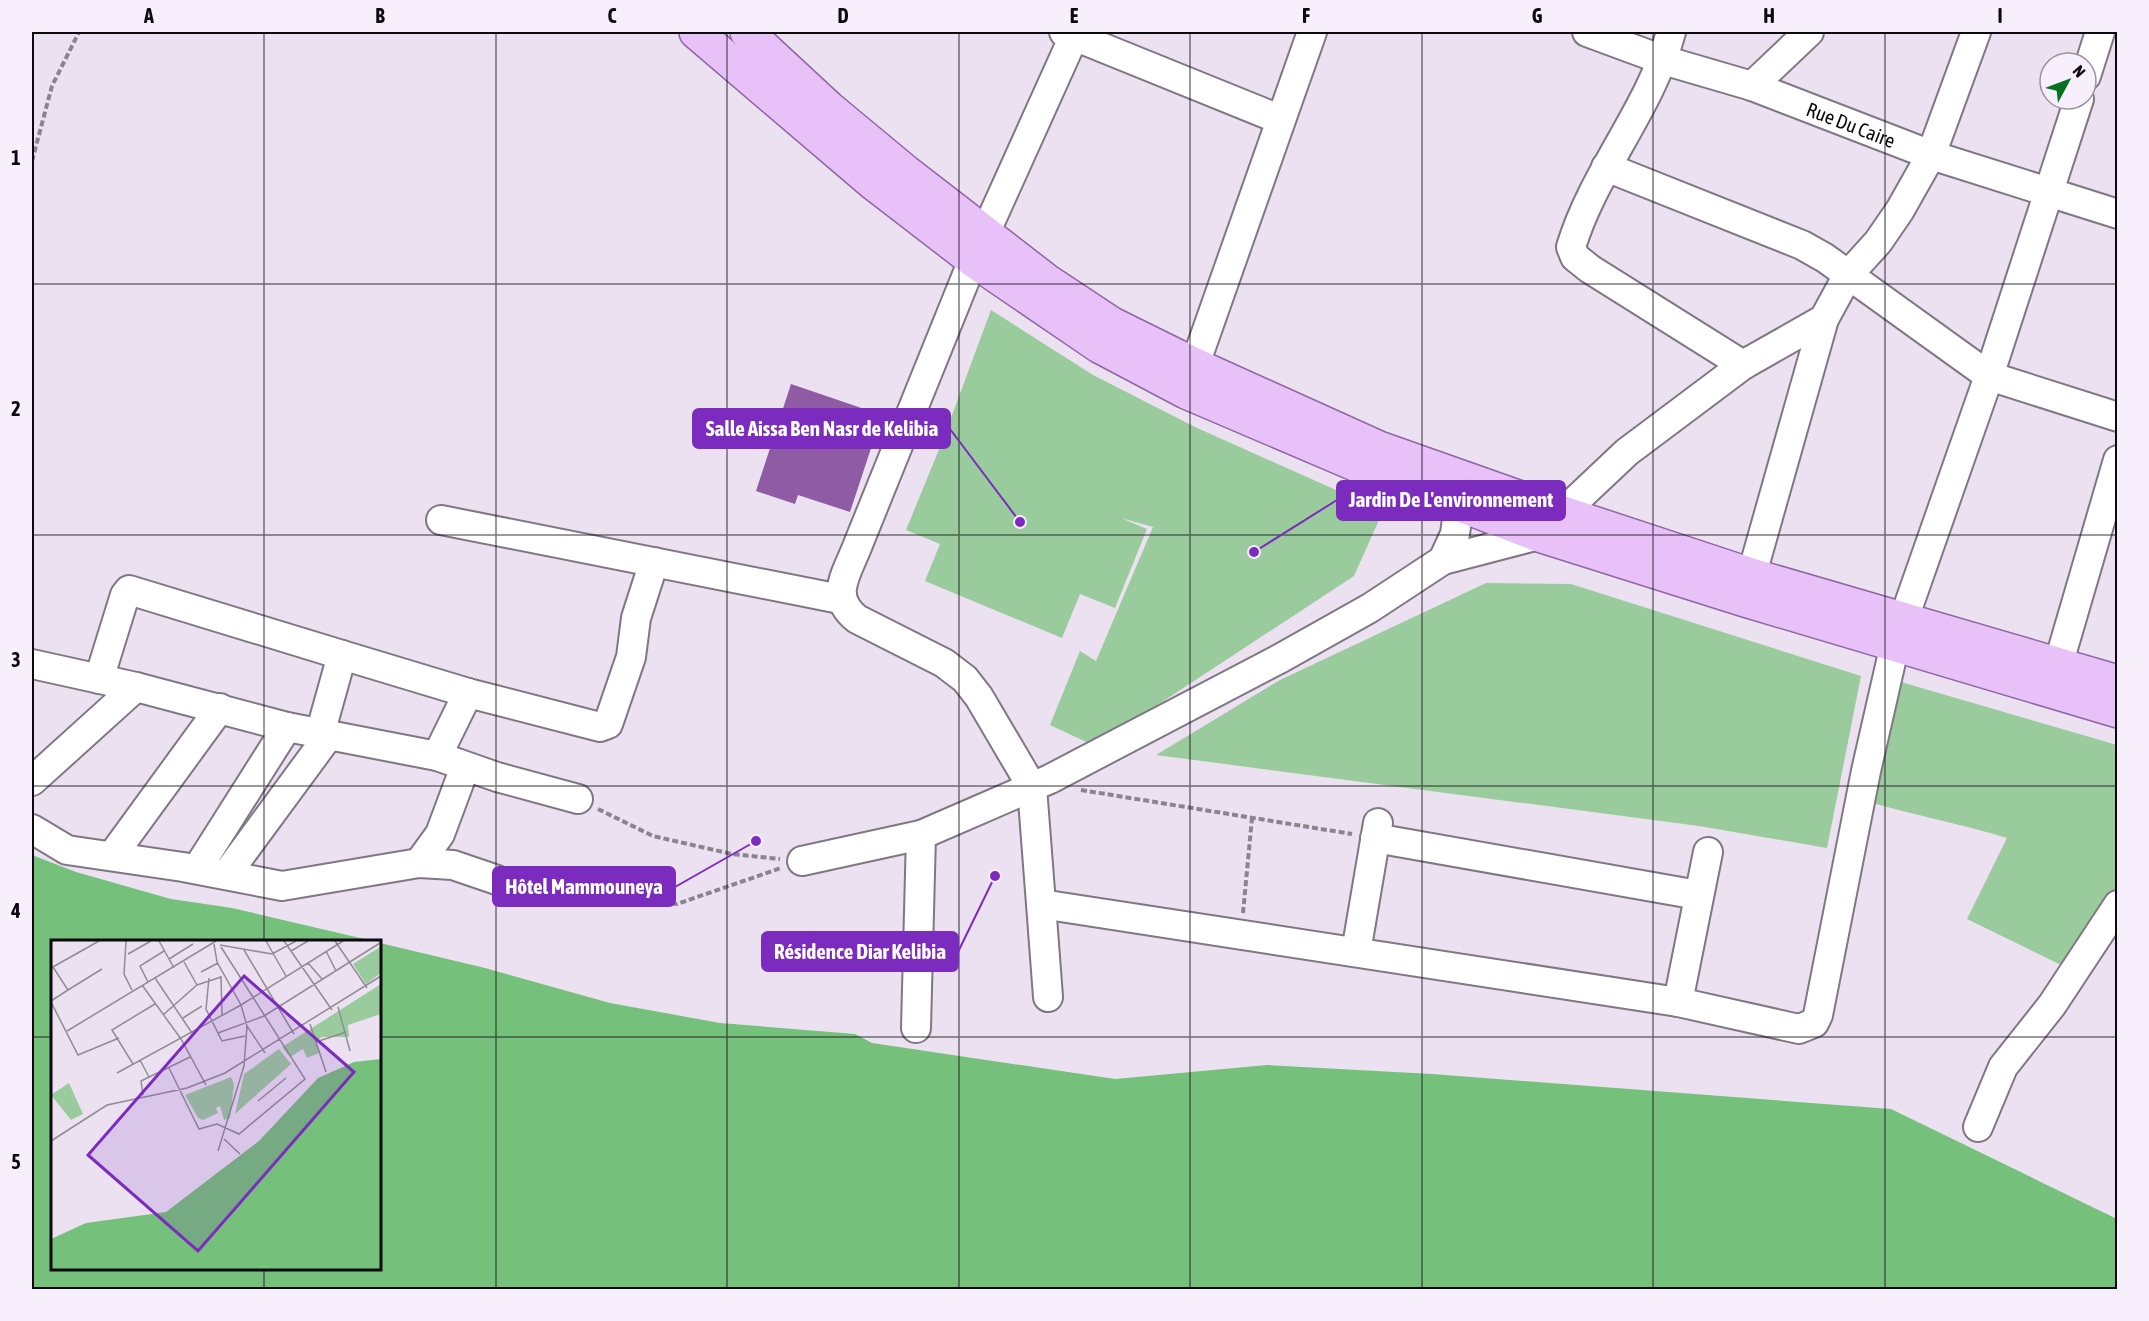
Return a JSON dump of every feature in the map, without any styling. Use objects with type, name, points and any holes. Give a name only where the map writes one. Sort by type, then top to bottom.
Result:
[{"type":"main road","points":[[696,32],[865,176],[980,247],[1047,281],[1190,378],[1365,468],[1539,535],[1748,587],[2054,678],[2118,711]]},
{"type":"main road","points":[[747,32],[980,247]]},
{"type":"main road","points":[[1190,378],[1563,513],[1748,587]]},
{"type":"main road","points":[[2054,678],[2118,682]]},
{"type":"street","points":[[1190,378],[1279,119],[1312,32]]},
{"type":"street","name":"Rue Du Caire","points":[[1587,32],[1663,60],[1752,86],[1930,154],[2118,214]]},
{"type":"street","points":[[1671,32],[1663,60],[1606,167],[1571,247],[1575,256],[1590,269],[1743,365]]},
{"type":"street","points":[[1752,86],[1809,32]]},
{"type":"street","points":[[1748,587],[1824,319],[1848,275],[1878,242],[1900,210],[1930,154],[1976,32]]},
{"type":"street","points":[[2094,51],[2100,32]]},
{"type":"street","points":[[1048,997],[1041,904],[1041,783],[965,679],[944,663],[858,619],[846,610],[840,599],[842,585],[1069,34],[1279,119]]},
{"type":"street","points":[[1041,904],[1678,1002],[1799,1029],[1814,1023],[1822,996],[1853,830],[1901,631],[1989,376],[2075,111]]},
{"type":"street","points":[[1606,167],[1802,246],[1848,275],[1989,376],[2118,417]]},
{"type":"street","points":[[802,861],[921,835],[1041,783],[1281,658],[1370,608],[1443,560],[1539,535],[1627,452],[1743,365],[1824,319]]},
{"type":"street","points":[[2054,678],[2118,460]]},
{"type":"street","points":[[1443,560],[1455,534],[1459,504]]},
{"type":"street","points":[[441,520],[840,599]]},
{"type":"street","points":[[99,680],[125,595],[129,590],[468,693],[600,727],[608,724],[631,657],[636,618],[654,562]]},
{"type":"street","points":[[226,875],[325,735],[342,655]]},
{"type":"street","points":[[32,664],[136,687],[325,735],[437,756],[465,767],[578,799]]},
{"type":"street","points":[[32,781],[136,687]]},
{"type":"street","points":[[437,756],[468,693]]},
{"type":"street","points":[[112,856],[220,708]]},
{"type":"street","points":[[198,869],[286,726]]},
{"type":"street","points":[[419,862],[440,834],[465,767]]},
{"type":"street","points":[[32,829],[67,850],[198,869],[282,886],[419,862],[453,865],[497,880]]},
{"type":"street","points":[[1356,952],[1376,830],[1698,895]]},
{"type":"street","points":[[916,1028],[921,835]]},
{"type":"street","points":[[1678,1002],[1708,852]]},
{"type":"street","points":[[1978,1127],[2003,1067],[2014,1050],[2039,1025],[2118,905]]},
{"type":"path","points":[[32,161],[52,86],[79,32]]},
{"type":"path","points":[[1041,783],[1252,818],[1376,830]]},
{"type":"path","points":[[578,799],[653,836],[732,854],[802,861]]},
{"type":"path","points":[[1241,934],[1252,818]]},
{"type":"path","points":[[497,880],[677,904],[802,861]]},
{"type":"shaded area","points":[[991,310],[1093,375],[1195,427],[1383,511],[1354,576],[1095,746],[1050,725],[1080,651],[1096,661],[1153,527],[1121,518],[1147,529],[1115,608],[1080,594],[1062,638],[925,581],[940,544],[906,530],[942,442]]},
{"type":"shaded area","points":[[1486,583],[1571,584],[1861,676],[1827,848],[1699,826],[1156,755],[1280,680]]},
{"type":"shaded area","points":[[1894,680],[2117,745],[2117,894],[2067,968],[1967,919],[2007,838],[1869,802]]},
{"type":"shaded area","points":[[32,855],[76,872],[171,899],[232,908],[369,940],[51,940],[51,1270],[381,1270],[381,943],[485,968],[610,1003],[720,1023],[855,1034],[872,1043],[1115,1079],[1267,1065],[1432,1074],[1891,1109],[2117,1219],[2117,1289],[32,1289]]},
{"type":"shaded area","points":[[783,933],[784,968],[762,969],[761,934]]},
{"type":"building","points":[[791,384],[882,415],[850,512],[798,495],[795,504],[756,491]]},
{"type":"place","name":"Salle Aissa Ben Nasr de Kelibia","points":[[1020,522]]},
{"type":"place","name":"Jardin De L'environnement","points":[[1254,552]]},
{"type":"place","name":"Hôtel Mammouneya","points":[[756,841]]},
{"type":"place","name":"Résidence Diar Kelibia","points":[[995,876]]}]
